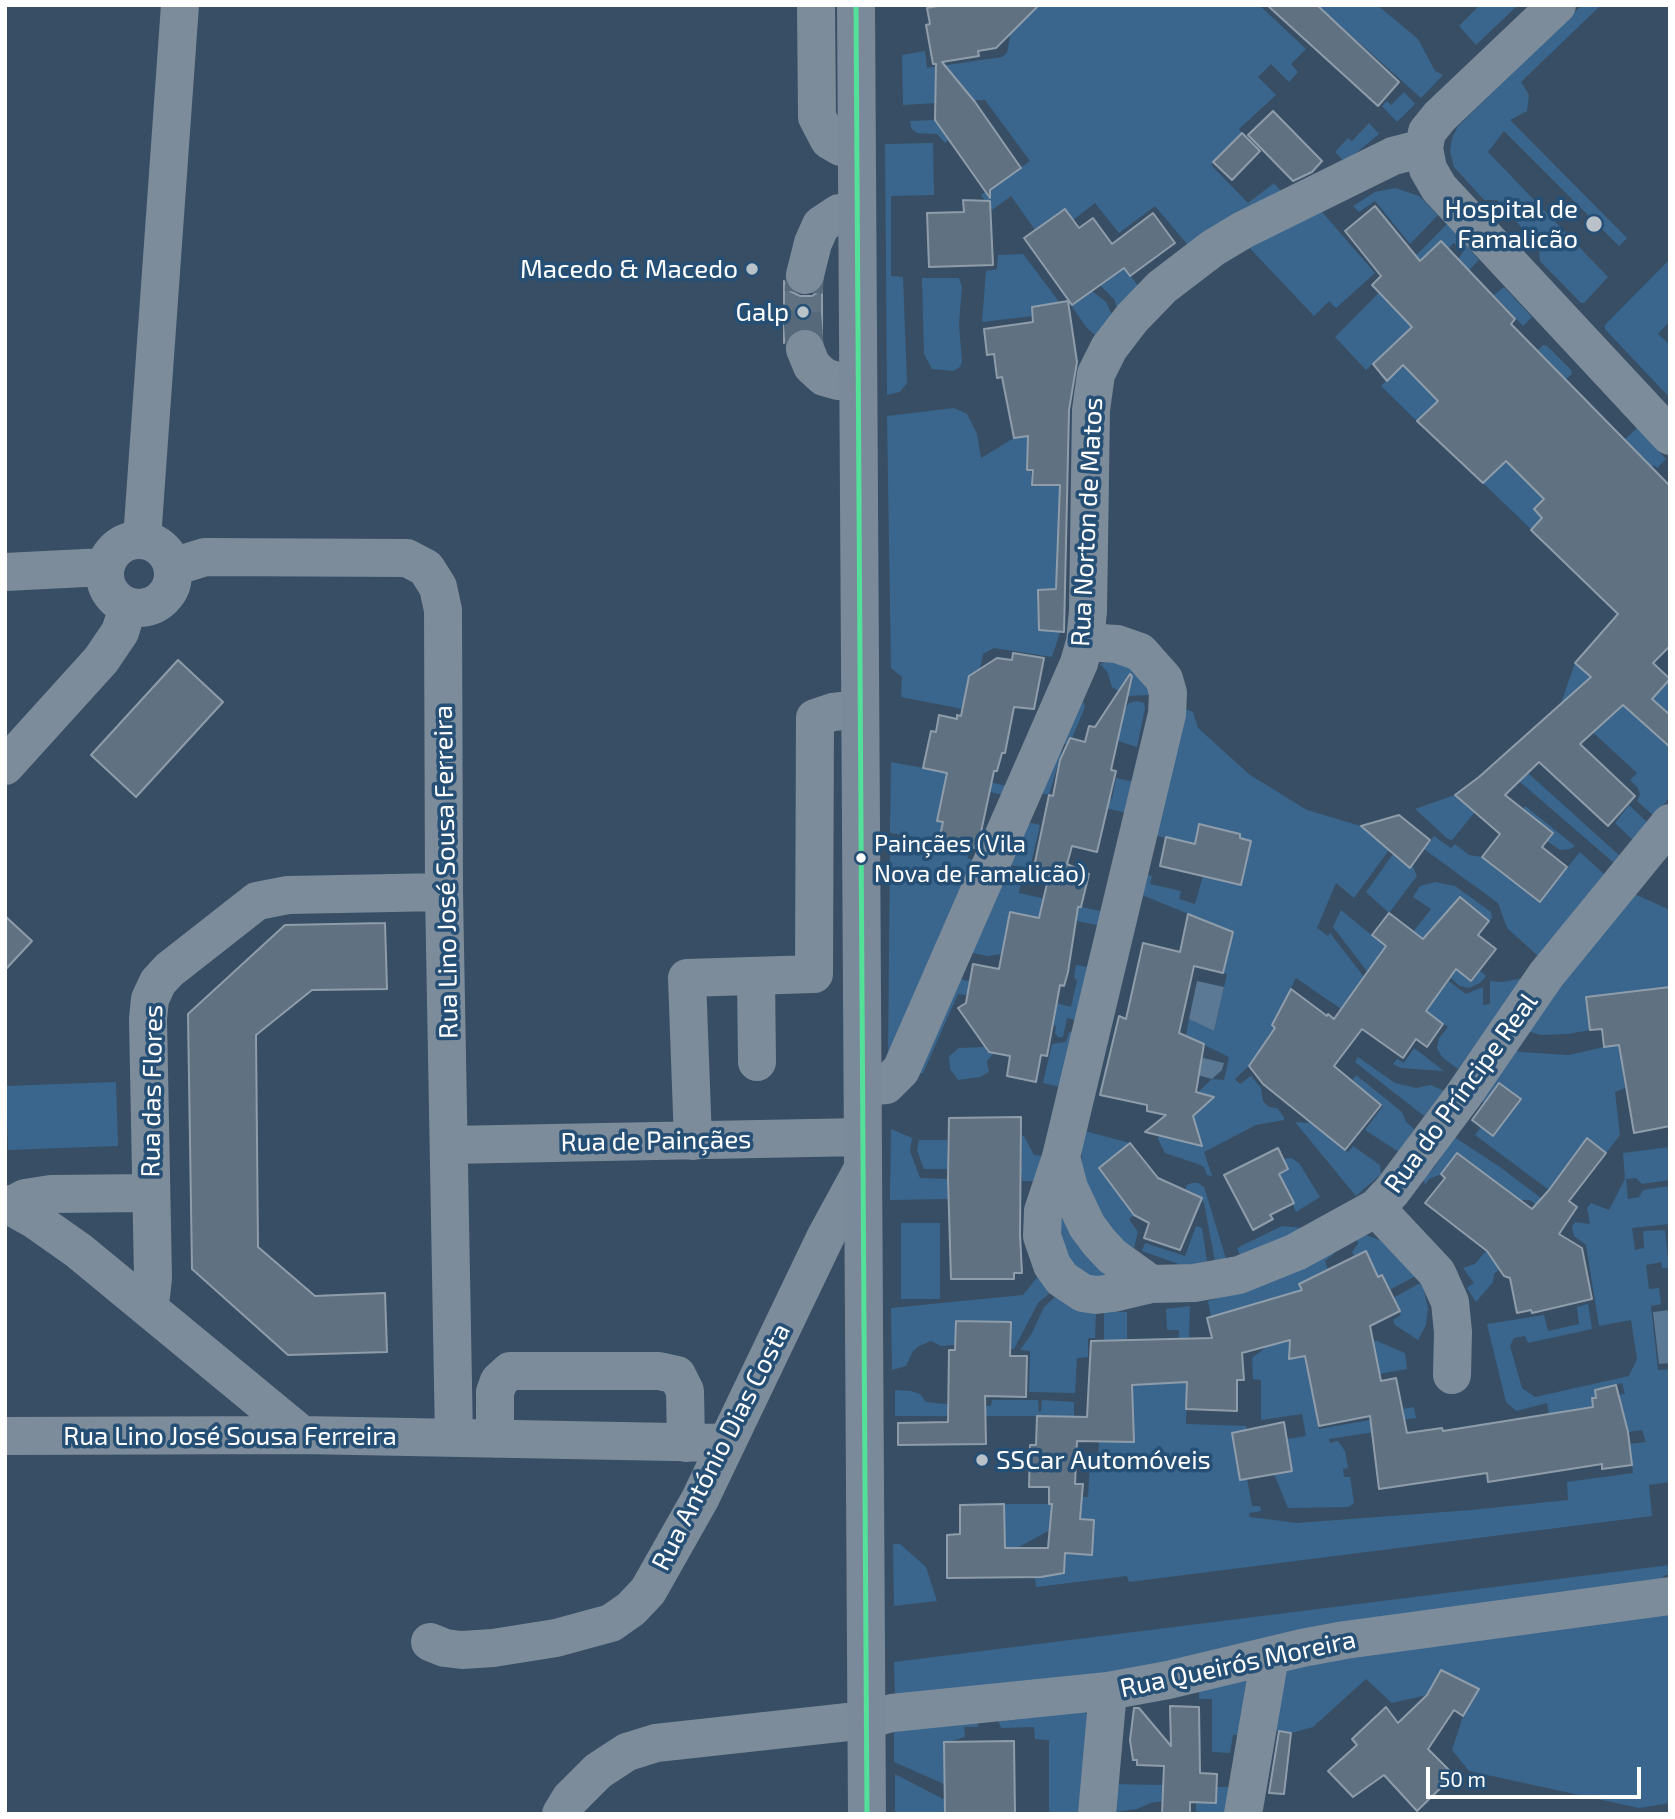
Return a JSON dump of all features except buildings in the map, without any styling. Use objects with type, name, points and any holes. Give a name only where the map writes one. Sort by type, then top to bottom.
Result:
[{"type":"main road","points":[[856,5],[867,1814]]},
{"type":"street","points":[[142,540],[180,5]]},
{"type":"street","points":[[816,5],[817,117],[829,140],[841,147],[856,148]]},
{"type":"street","points":[[1557,5],[1440,116],[1427,132],[1424,149],[1428,169],[1439,188],[1670,436]]},
{"type":"street","name":"Rua Norton de Matos","points":[[863,1087],[886,1085],[901,1070],[1079,663],[1085,642],[1091,410],[1096,374],[1109,348],[1132,318],[1162,287],[1191,263],[1242,230],[1393,156],[1424,149]]},
{"type":"street","points":[[805,275],[813,243],[821,225],[839,213],[857,213]]},
{"type":"street","points":[[804,349],[812,366],[824,377],[838,382],[858,382]]},
{"type":"street","points":[[132,540],[142,540],[162,548],[173,567],[174,577],[166,596],[149,608],[128,607],[119,602],[107,587],[106,567],[115,550],[132,540]]},
{"type":"street","name":"Rua Lino José Sousa Ferreira","points":[[173,567],[205,557],[407,558],[426,568],[438,587],[443,610],[444,892],[454,1438]]},
{"type":"street","points":[[5,572],[106,567]]},
{"type":"street","points":[[5,766],[101,660],[120,632],[128,607]]},
{"type":"street","name":"Rua do Príncipe Real","points":[[1085,642],[1117,644],[1140,652],[1164,679],[1168,693],[1167,714],[1061,1157],[1046,1198],[1042,1221],[1045,1249],[1057,1272],[1083,1293],[1096,1294],[1151,1284],[1221,1279],[1258,1268],[1296,1252],[1376,1208],[1392,1191],[1463,1096],[1546,975],[1670,823]]},
{"type":"street","points":[[693,1141],[687,978],[814,974],[815,718],[833,712],[860,709]]},
{"type":"street","name":"Rua das Flores","points":[[147,1306],[153,1278],[148,1019],[150,999],[158,982],[243,910],[266,899],[288,895],[444,892]]},
{"type":"street","points":[[756,976],[757,1062]]},
{"type":"street","name":"Rua de Painçães","points":[[449,1145],[693,1141],[862,1153]]},
{"type":"street","name":"Rua António Dias Costa","points":[[430,1642],[462,1650],[493,1648],[575,1634],[611,1623],[631,1609],[648,1591],[727,1443],[826,1236],[862,1153]]},
{"type":"street","name":"Rua do Príncipe Real","points":[[1061,1157],[1069,1188],[1087,1226],[1112,1256],[1151,1284]]},
{"type":"street","points":[[8,1205],[25,1198],[51,1194],[150,1194]]},
{"type":"street","points":[[8,1205],[79,1251],[302,1435]]},
{"type":"street","points":[[1376,1208],[1437,1273],[1450,1302],[1453,1332],[1452,1374]]},
{"type":"street","points":[[495,1439],[495,1392],[499,1381],[510,1371],[659,1371],[677,1375],[685,1391],[686,1443]]},
{"type":"street","name":"Rua Lino José Sousa Ferreira","points":[[5,1436],[302,1435],[727,1443]]},
{"type":"street","name":"Rua Queirós Moreira","points":[[561,1814],[570,1799],[598,1771],[627,1752],[656,1743],[806,1728],[866,1710],[892,1713],[1108,1691],[1345,1640],[1670,1596]]},
{"type":"street","points":[[1243,1814],[1270,1656]]},
{"type":"street","points":[[1097,1814],[1108,1691]]},
{"type":"shaded area","points":[[1002,5],[1021,22],[1039,5],[1259,5],[1306,49],[1291,64],[1298,72],[1289,82],[1271,64],[1258,77],[1276,95],[1239,129],[1242,133],[1211,165],[1248,203],[1274,183],[1285,196],[1193,251],[1155,206],[1119,233],[1095,203],[1073,220],[1065,209],[1054,216],[1092,291],[1106,302],[1115,321],[1095,335],[1087,328],[1039,260],[1050,251],[1011,196],[992,210],[981,195],[1030,161],[985,100],[903,105],[902,55],[925,51],[927,68],[1002,57],[1007,53],[1010,37]]},
{"type":"shaded area","points":[[1317,5],[1377,5],[1418,39],[1435,71],[1443,75],[1421,98]]},
{"type":"shaded area","points":[[1480,5],[1518,5],[1476,45],[1459,26]]},
{"type":"shaded area","points":[[1582,5],[1601,5],[1521,82],[1529,95],[1527,111],[1510,120],[1627,238],[1619,246],[1504,131],[1488,152],[1608,277],[1584,303],[1540,261],[1539,247],[1497,200],[1484,200],[1454,167],[1450,151],[1458,126]]},
{"type":"shaded area","points":[[1404,92],[1415,104],[1397,122],[1382,106],[1387,101],[1391,105]]},
{"type":"shaded area","points":[[935,120],[949,139],[945,143],[937,134],[917,133],[911,128],[910,121]]},
{"type":"shaded area","points":[[1369,123],[1379,134],[1345,162],[1335,152],[1348,138],[1352,141]]},
{"type":"shaded area","points":[[933,143],[934,195],[891,196],[891,276],[903,277],[907,383],[900,392],[887,395],[885,144]]},
{"type":"shaded area","points":[[1395,188],[1419,196],[1438,215],[1410,244],[1375,201],[1359,212],[1353,206],[1375,192]]},
{"type":"shaded area","points":[[1315,204],[1375,273],[1336,308],[1329,301],[1314,316],[1243,241]]},
{"type":"shaded area","points":[[1447,224],[1479,260],[1469,270],[1458,259],[1463,252],[1454,243],[1448,248],[1441,241],[1388,292],[1387,301],[1412,327],[1366,370],[1335,337]]},
{"type":"shaded area","points":[[1108,247],[1139,287],[1121,318],[1114,299],[1100,285]]},
{"type":"shaded area","points":[[1023,254],[1060,303],[1033,316],[982,322],[986,271],[997,269],[998,255]]},
{"type":"shaded area","points":[[1670,259],[1670,321],[1658,334],[1670,345],[1670,398],[1605,329],[1605,325]]},
{"type":"shaded area","points":[[922,278],[959,278],[962,287],[959,324],[962,362],[960,367],[953,371],[932,369],[924,354]]},
{"type":"shaded area","points":[[1504,287],[1532,317],[1523,326],[1494,295]]},
{"type":"shaded area","points":[[1543,345],[1571,370],[1572,374],[1566,379],[1538,350]]},
{"type":"shaded area","points":[[1403,365],[1414,377],[1465,373],[1417,421],[1381,386]]},
{"type":"shaded area","points":[[954,408],[967,414],[977,434],[981,458],[1014,438],[1028,436],[1032,484],[1060,485],[1056,589],[1039,590],[1049,619],[1048,631],[1060,632],[1052,657],[994,648],[983,654],[980,669],[969,676],[965,697],[973,711],[901,697],[902,677],[891,668],[887,416]]},
{"type":"shaded area","points":[[1637,428],[1666,459],[1657,468],[1654,465],[1652,467],[1631,447],[1531,529],[1483,483],[1533,435],[1557,459],[1530,485],[1544,499],[1534,509],[1542,518]]},
{"type":"shaded area","points":[[1114,659],[1141,675],[1150,695],[1126,696],[1112,687],[1107,671],[1100,664]]},
{"type":"shaded area","points":[[1575,663],[1670,747],[1670,797],[1654,816],[1637,801],[1640,795],[1638,788],[1630,780],[1637,773],[1561,703]]},
{"type":"shaded area","points":[[1670,679],[1670,715],[1652,699]]},
{"type":"shaded area","points":[[1082,698],[1085,707],[1072,738],[1068,737],[1067,744],[1064,744],[1049,795],[1035,792]]},
{"type":"shaded area","points":[[1129,703],[1144,703],[1145,708],[1137,747],[1118,741],[1119,732],[1098,728],[1105,711],[1118,719]]},
{"type":"shaded area","points":[[1180,707],[1193,712],[1198,728],[1250,775],[1307,810],[1361,826],[1389,850],[1354,898],[1336,883],[1317,928],[1328,936],[1330,933],[1364,977],[1341,1009],[1296,978],[1272,1025],[1294,1044],[1249,1066],[1235,1079],[1240,1084],[1251,1076],[1261,1088],[1263,1101],[1269,1107],[1277,1108],[1284,1120],[1256,1125],[1204,1152],[1212,1176],[1207,1175],[1204,1167],[1198,1164],[1165,1153],[1158,1139],[1159,1135],[1202,1145],[1193,1116],[1214,1098],[1197,1093],[1212,1079],[1224,1080],[1229,1057],[1186,1036],[1189,1019],[1214,1031],[1233,932],[1137,893],[1143,874],[1152,876],[1150,884],[1181,891],[1179,899],[1195,904],[1203,876],[1240,885],[1240,834],[1199,824],[1195,844],[1152,835]]},
{"type":"shaded area","points":[[891,762],[1012,787],[1008,796],[945,782],[937,821],[943,822],[939,841],[890,833]]},
{"type":"shaded area","points":[[1528,773],[1620,856],[1614,863],[1519,781]]},
{"type":"shaded area","points":[[1116,778],[1135,782],[1127,813],[1059,797],[1060,788],[1112,799]]},
{"type":"shaded area","points":[[1455,795],[1475,812],[1452,840],[1415,809]]},
{"type":"shaded area","points":[[1629,805],[1648,823],[1633,840],[1615,823]]},
{"type":"shaded area","points":[[1525,806],[1575,846],[1560,850],[1547,841],[1553,833],[1523,809]]},
{"type":"shaded area","points":[[1023,821],[1040,825],[1030,868],[1011,865]]},
{"type":"shaded area","points":[[1434,836],[1451,848],[1455,844],[1469,855],[1482,857],[1539,902],[1580,852],[1604,874],[1538,956],[1507,928],[1498,903],[1424,849]]},
{"type":"shaded area","points":[[890,839],[970,852],[967,858],[981,862],[888,1067]]},
{"type":"shaded area","points":[[1393,854],[1410,868],[1412,865],[1417,876],[1389,913],[1366,892]]},
{"type":"shaded area","points":[[1003,880],[1021,881],[1019,893],[1104,912],[1101,926],[1059,917],[1058,922],[1011,912],[1002,954],[987,956],[964,951]]},
{"type":"shaded area","points":[[1435,882],[1455,886],[1491,912],[1492,918],[1489,921],[1460,898],[1423,939],[1413,932],[1431,909],[1413,897],[1420,886]]},
{"type":"shaded area","points":[[1630,892],[1670,910],[1670,987],[1586,997],[1590,1030],[1541,1035],[1520,1029]]},
{"type":"shaded area","points":[[1341,910],[1396,955],[1402,946],[1466,994],[1483,987],[1483,1005],[1490,1004],[1490,981],[1523,978],[1458,1069],[1442,1057],[1437,1048],[1439,1038],[1448,1027],[1426,1011],[1436,996],[1369,974],[1333,927]]},
{"type":"shaded area","points":[[1432,962],[1479,970],[1486,976],[1480,983],[1469,988],[1460,986]]},
{"type":"shaded area","points":[[1076,965],[1087,967],[1079,1021],[1067,1018],[1063,1037],[1058,1037],[1055,1033],[1056,1026],[1038,1022],[976,996],[958,994],[923,1073],[907,1075],[952,977],[1071,1007],[1077,980],[1074,978]]},
{"type":"shaded area","points":[[1197,981],[1224,987],[1214,1031],[1189,1019]]},
{"type":"shaded area","points":[[1076,1031],[1060,1087],[1043,1083],[1052,1044],[1066,1042],[1069,1032]]},
{"type":"shaded area","points":[[1640,1042],[1656,1069],[1623,1075],[1625,1088],[1615,1092],[1620,1135],[1606,1153],[1588,1139],[1549,1190],[1475,1135],[1481,1127],[1494,1135],[1521,1099],[1499,1083],[1484,1103],[1482,1101],[1509,1048],[1520,1052],[1569,1055]]},
{"type":"shaded area","points":[[987,1047],[986,1051],[994,1053],[987,1061],[989,1072],[980,1077],[958,1080],[950,1069],[949,1056],[959,1048]]},
{"type":"shaded area","points":[[1414,1048],[1444,1071],[1401,1068],[1393,1064],[1397,1059],[1404,1063]]},
{"type":"shaded area","points":[[1183,1053],[1224,1063],[1222,1070],[1212,1079],[1179,1070]]},
{"type":"shaded area","points":[[1358,1057],[1395,1083],[1416,1088],[1431,1085],[1444,1091],[1424,1116],[1355,1062]]},
{"type":"shaded area","points":[[1356,1075],[1402,1112],[1406,1122],[1414,1129],[1399,1152],[1365,1130],[1383,1106],[1361,1088],[1349,1085]]},
{"type":"shaded area","points":[[116,1082],[118,1146],[8,1150],[6,1086]]},
{"type":"shaded area","points":[[1295,1122],[1312,1123],[1348,1152],[1353,1146],[1380,1165],[1381,1174],[1356,1196]]},
{"type":"shaded area","points":[[891,1129],[912,1138],[910,1151],[920,1178],[948,1179],[948,1199],[890,1200]]},
{"type":"shaded area","points":[[1081,1130],[1130,1143],[1099,1168],[1134,1215],[1129,1219],[1138,1232],[1134,1248],[1113,1235],[1097,1216],[1082,1171]]},
{"type":"shaded area","points":[[1021,1136],[1024,1136],[1034,1155],[1041,1156],[1034,1181],[1022,1181],[1022,1174],[1018,1174],[1018,1168],[1022,1168]]},
{"type":"shaded area","points":[[1454,1137],[1545,1201],[1539,1207],[1530,1200],[1520,1200],[1457,1153],[1441,1174],[1429,1179],[1425,1185],[1423,1178],[1434,1168]]},
{"type":"shaded area","points":[[919,1140],[947,1140],[948,1169],[924,1169],[917,1150]]},
{"type":"shaded area","points":[[1670,1147],[1670,1180],[1642,1184],[1636,1178],[1626,1179],[1628,1199],[1639,1197],[1643,1190],[1670,1186],[1670,1224],[1632,1228],[1635,1250],[1644,1248],[1643,1231],[1665,1230],[1669,1268],[1662,1268],[1661,1262],[1646,1265],[1649,1289],[1659,1288],[1661,1304],[1651,1306],[1658,1370],[1670,1369],[1670,1482],[1649,1485],[1652,1516],[1129,1582],[1127,1576],[1036,1587],[1035,1578],[1063,1573],[1065,1553],[1092,1555],[1073,1519],[1082,1497],[1088,1497],[1090,1462],[1098,1462],[1099,1441],[1134,1441],[1133,1404],[1122,1385],[1178,1346],[1179,1330],[1167,1330],[1166,1309],[1190,1306],[1186,1424],[1246,1426],[1247,1430],[1232,1433],[1240,1480],[1247,1479],[1252,1506],[1260,1506],[1261,1511],[1249,1513],[1250,1517],[1297,1523],[1568,1500],[1567,1482],[1633,1473],[1629,1444],[1646,1442],[1642,1430],[1628,1432],[1618,1395],[1625,1394],[1622,1383],[1595,1390],[1596,1398],[1592,1399],[1602,1464],[1567,1469],[1559,1413],[1549,1414],[1547,1403],[1516,1411],[1506,1402],[1487,1324],[1544,1315],[1548,1331],[1579,1324],[1577,1307],[1588,1304],[1592,1329],[1528,1343],[1525,1336],[1514,1338],[1510,1346],[1522,1388],[1535,1397],[1629,1376],[1637,1359],[1631,1320],[1599,1326],[1586,1245],[1574,1236],[1572,1227],[1575,1222],[1590,1224],[1587,1208],[1591,1203],[1609,1210],[1625,1179],[1623,1153]]},
{"type":"shaded area","points":[[1291,1158],[1299,1163],[1320,1197],[1296,1212],[1279,1174],[1288,1169],[1283,1159]]},
{"type":"shaded area","points":[[1192,1183],[1204,1187],[1228,1265],[1216,1267],[1204,1203],[1201,1198],[1185,1190],[1187,1185]]},
{"type":"shaded area","points":[[1061,1210],[1110,1271],[1102,1282],[1069,1264],[1056,1212]]},
{"type":"shaded area","points":[[901,1223],[940,1223],[940,1299],[901,1299]]},
{"type":"shaded area","points":[[1196,1226],[1202,1228],[1208,1268],[1187,1267],[1142,1251],[1145,1243],[1185,1256]]},
{"type":"shaded area","points":[[1282,1226],[1313,1229],[1242,1261],[1237,1248]]},
{"type":"shaded area","points":[[1356,1235],[1380,1240],[1418,1275],[1389,1290],[1382,1275],[1378,1277],[1366,1252],[1355,1257],[1352,1252],[1358,1244]]},
{"type":"shaded area","points":[[1349,1241],[1325,1261],[1328,1270],[1299,1284],[1309,1305],[1290,1339],[1289,1359],[1377,1341],[1405,1353],[1407,1369],[1379,1374],[1307,1365],[1319,1429],[1404,1414],[1403,1409],[1414,1407],[1416,1418],[1400,1420],[1388,1430],[1329,1439],[1330,1443],[1338,1441],[1345,1451],[1348,1468],[1343,1469],[1344,1477],[1350,1477],[1354,1503],[1348,1507],[1288,1508],[1274,1474],[1287,1439],[1306,1436],[1302,1414],[1261,1420],[1261,1380],[1253,1379],[1252,1358],[1273,1342],[1211,1317],[1208,1301]]},
{"type":"shaded area","points":[[1530,1243],[1494,1274],[1493,1282],[1476,1302],[1467,1288],[1474,1283],[1463,1268],[1475,1264],[1486,1251],[1492,1255]]},
{"type":"shaded area","points":[[1039,1275],[1050,1293],[1038,1303],[1014,1349],[1010,1349],[1011,1322],[956,1321],[955,1345],[941,1346],[931,1341],[913,1351],[906,1366],[892,1370],[891,1308],[1023,1295]]},
{"type":"shaded area","points":[[1422,1282],[1428,1308],[1426,1325],[1418,1340],[1395,1325],[1393,1320],[1401,1315],[1393,1298]]},
{"type":"shaded area","points":[[1055,1297],[1096,1310],[1095,1338],[1088,1338],[1088,1357],[1077,1358],[1075,1393],[1029,1392],[1030,1351],[1020,1350],[1032,1333],[1044,1307]]},
{"type":"shaded area","points":[[1670,1310],[1670,1363],[1659,1364],[1653,1312]]},
{"type":"shaded area","points":[[1104,1311],[1127,1312],[1127,1340],[1104,1340]]},
{"type":"shaded area","points":[[895,1390],[911,1391],[920,1394],[926,1402],[944,1404],[991,1406],[992,1400],[1038,1400],[1039,1412],[1042,1400],[1074,1402],[1074,1416],[895,1416]]},
{"type":"shaded area","points":[[1004,1504],[1052,1504],[1050,1530],[1017,1548],[1005,1548]]},
{"type":"shaded area","points":[[893,1544],[900,1544],[926,1567],[937,1601],[894,1606]]},
{"type":"shaded area","points":[[1670,1565],[1670,1574],[1663,1576],[1665,1585],[1148,1670],[895,1696],[894,1662]]},
{"type":"shaded area","points":[[1670,1610],[1670,1803],[1639,1808],[1469,1771],[1452,1750],[1463,1716],[1479,1689],[1442,1670],[1427,1695],[1392,1703],[1366,1679],[1313,1727],[1291,1733],[1265,1729],[1281,1659]]},
{"type":"shaded area","points":[[1245,1678],[1252,1683],[1245,1735],[1233,1735],[1230,1753],[1212,1752],[1212,1699],[1199,1699],[1199,1688]]},
{"type":"shaded area","points":[[1085,1712],[1091,1720],[1083,1814],[1049,1814],[1049,1740],[1035,1739],[1034,1727],[1001,1728],[997,1717]]},
{"type":"shaded area","points":[[977,1719],[978,1727],[964,1727],[965,1737],[944,1743],[944,1784],[894,1762],[894,1731]]},
{"type":"shaded area","points":[[895,1774],[945,1800],[945,1814],[895,1814]]},
{"type":"shaded area","points":[[1111,1784],[1163,1785],[1163,1801],[1137,1809],[1109,1813]]},
{"type":"shaded area","points":[[1217,1787],[1234,1787],[1229,1814],[1196,1814],[1196,1802],[1216,1803]]},
{"type":"tunnel","points":[[805,275],[802,313],[805,349]]},
{"type":"transit line","points":[[856,5],[867,1814]]},
{"type":"place","name":"Hospital de Famalicão","points":[[1594,224]]},
{"type":"place","name":"Macedo & Macedo","points":[[752,269]]},
{"type":"place","name":"Galp","points":[[803,312]]},
{"type":"place","name":"Painçães (Vila Nova de Famalicão)","points":[[861,858]]},
{"type":"place","name":"SSCar Automóveis","points":[[982,1460]]}]
